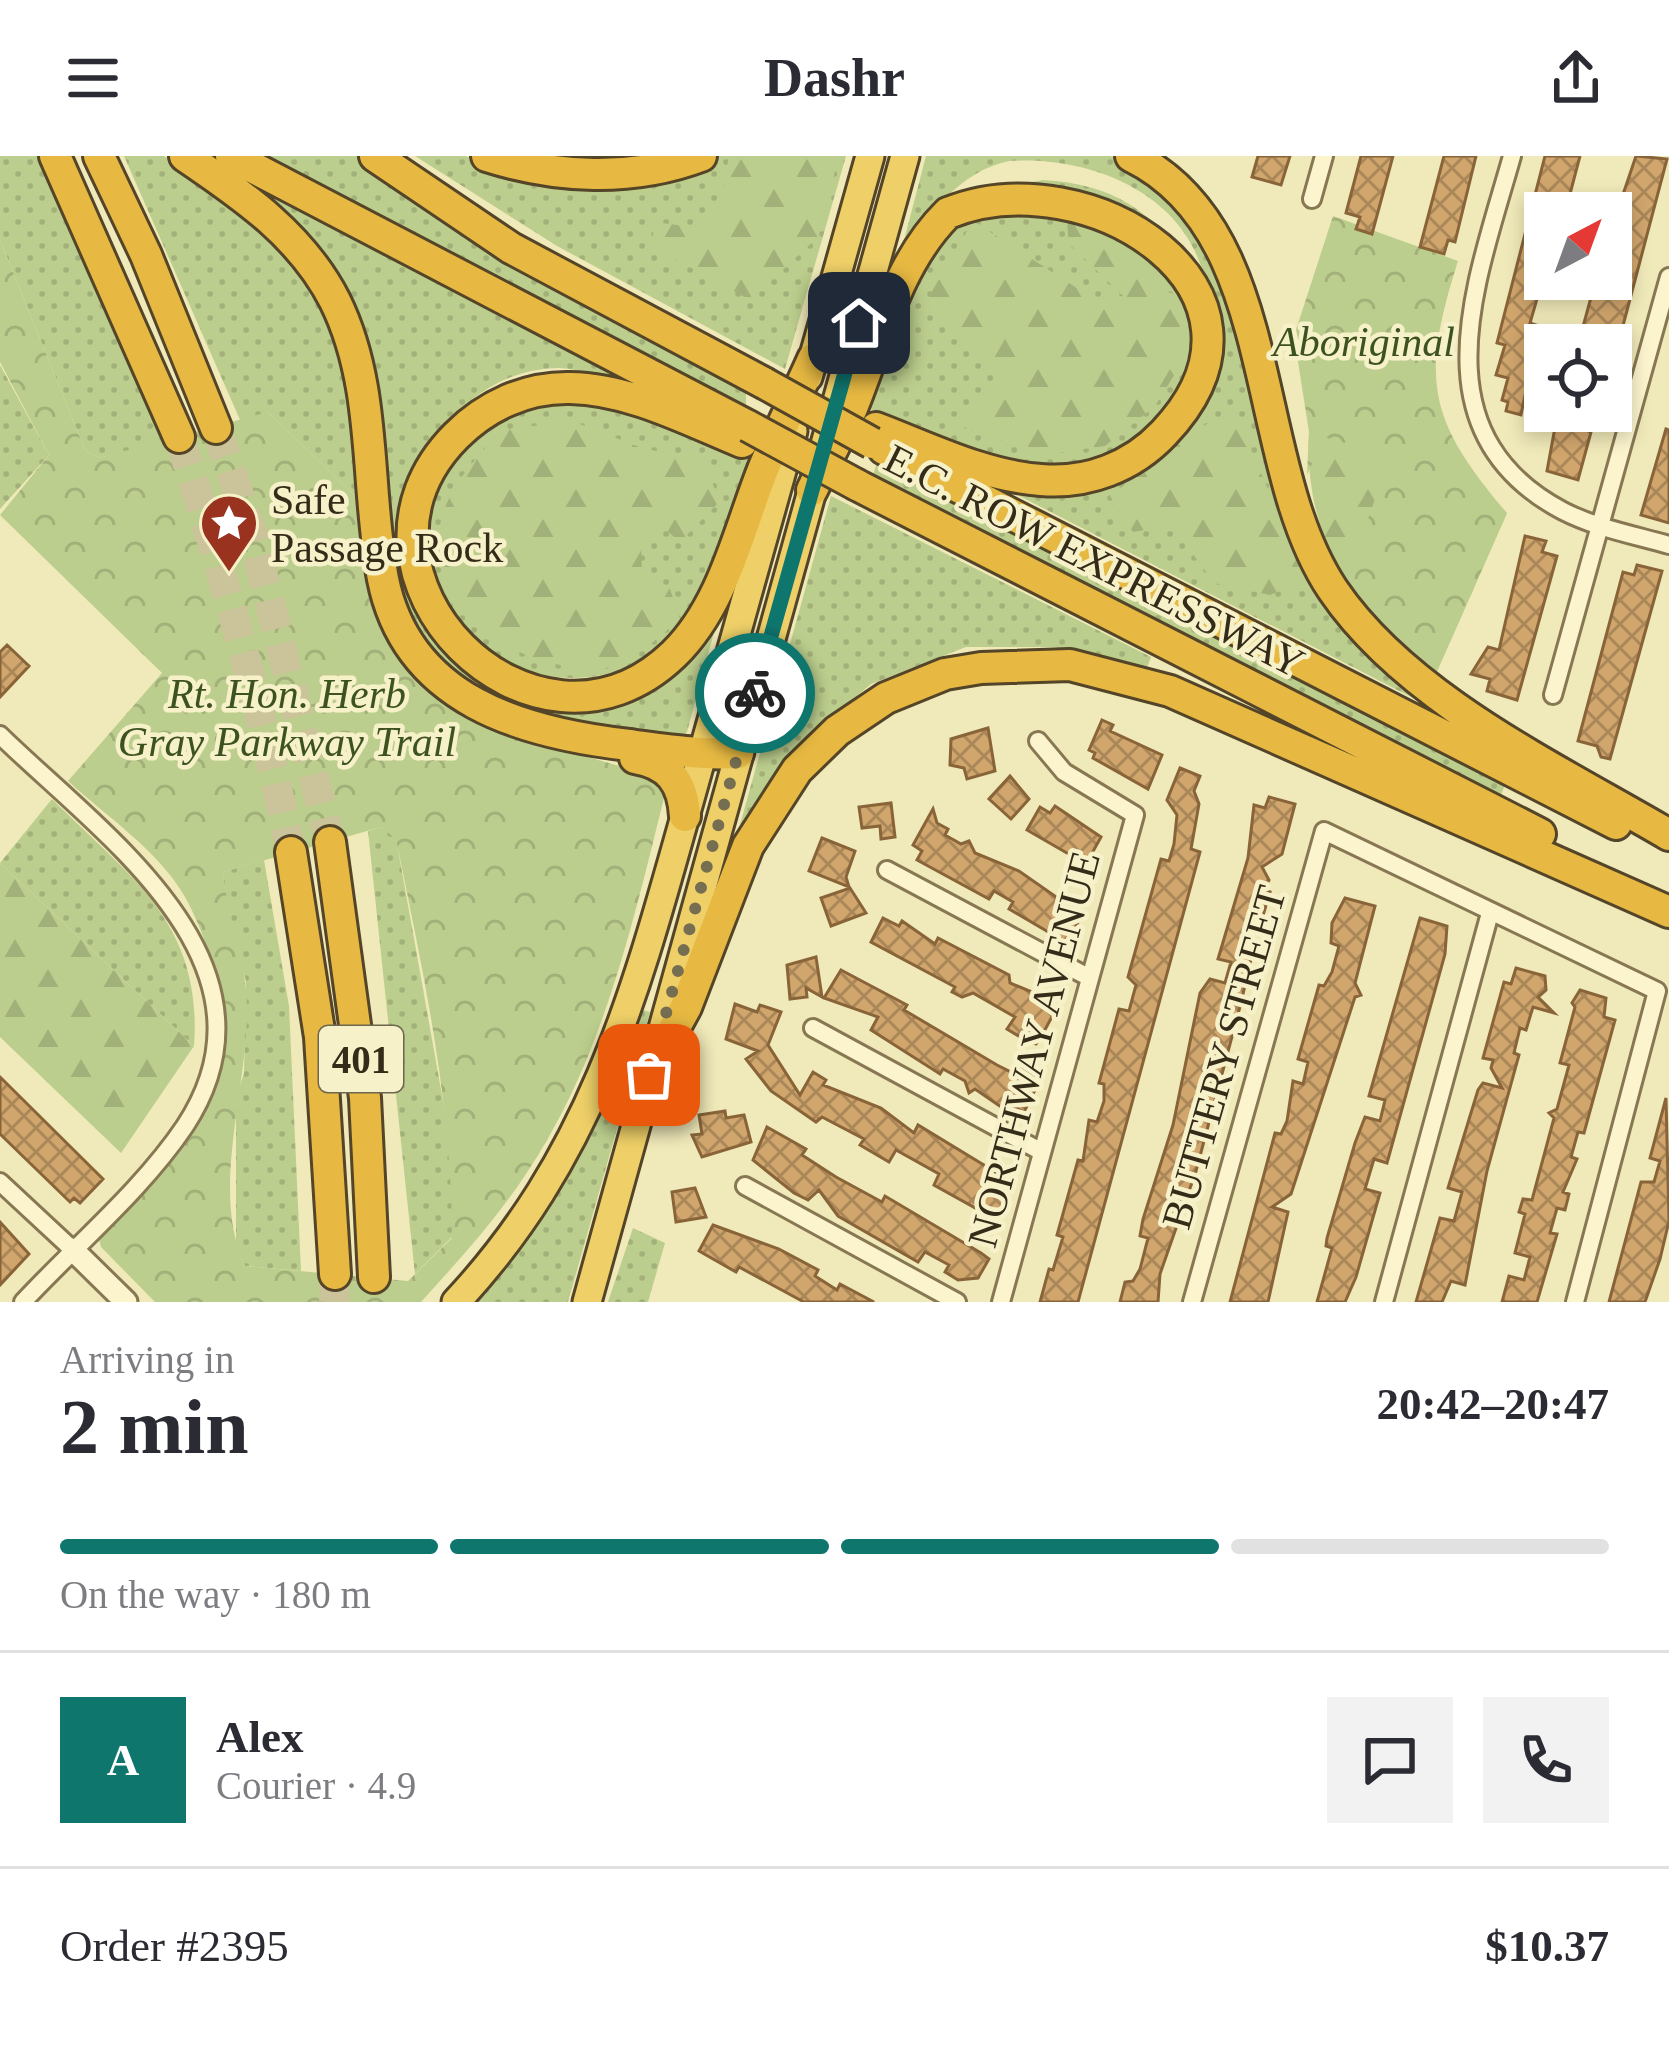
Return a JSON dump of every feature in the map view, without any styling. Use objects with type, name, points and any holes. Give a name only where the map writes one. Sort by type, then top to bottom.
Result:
[{"type":"highway","points":[[56,156],[179,437]]},
{"type":"highway","points":[[98,156],[146,255],[216,428]]},
{"type":"highway","points":[[185,156],[279,226],[336,303],[366,404],[383,580],[410,644],[449,688],[483,710],[536,731],[596,744],[702,755],[738,753]]},
{"type":"highway","points":[[231,156],[745,434]]},
{"type":"highway","name":"E.C. ROW EXPRESSWAY","points":[[375,156],[511,248],[1669,852]]},
{"type":"highway","points":[[487,156],[544,170],[601,174],[701,156]]},
{"type":"highway","points":[[456,1302],[520,1227],[593,1100],[634,997],[870,156]]},
{"type":"highway","points":[[586,1302],[905,156]]},
{"type":"highway","points":[[1131,156],[1178,187],[1221,247],[1305,536],[1348,611],[1404,668],[1450,702],[1669,835]]},
{"type":"highway","points":[[813,478],[902,280],[930,235],[962,201],[984,188],[1047,171]]},
{"type":"highway","points":[[874,435],[990,471],[1047,481],[1116,468],[1157,441],[1195,388],[1206,341],[1204,297],[1177,235],[1129,193]]},
{"type":"highway","points":[[745,434],[599,391],[544,390],[483,412],[446,446],[418,507],[415,553],[434,616],[454,644],[486,671],[541,692],[605,691],[660,666],[688,637],[717,589],[813,359]]},
{"type":"highway","name":"E.C. ROW EXPRESSWAY","points":[[745,434],[813,478],[856,485],[1669,900]]},
{"type":"highway","points":[[649,1075],[686,1007],[748,846],[797,770],[837,731],[886,698],[945,674],[980,668],[1070,665],[1170,691],[1669,912]]},
{"type":"highway","points":[[596,744],[665,768],[679,786],[685,816]]},
{"type":"highway","name":"401","points":[[330,842],[365,1098],[374,1277]]},
{"type":"highway","name":"401","points":[[291,852],[320,1037],[334,1274]]},
{"type":"street","points":[[1312,199],[1324,156]]},
{"type":"street","points":[[1512,156],[1468,314],[1466,373],[1481,424],[1508,467],[1537,495],[1600,526],[1669,545]]},
{"type":"street","points":[[1553,695],[1669,277]]},
{"type":"street","points":[[1,737],[176,909],[194,937],[213,991],[210,1065],[185,1125],[23,1302]]},
{"type":"street","name":"NORTHWAY AVENUE","points":[[1001,1302],[1135,815],[1064,772],[1038,741]]},
{"type":"street","name":"BUTTERY STREET","points":[[1192,1302],[1324,831],[1490,914]]},
{"type":"street","points":[[887,870],[1090,978]]},
{"type":"street","points":[[1384,1302],[1490,914],[1658,992],[1575,1302]]},
{"type":"street","points":[[813,1028],[1042,1152]]},
{"type":"street","points":[[0,1182],[127,1302]]},
{"type":"street","points":[[746,1186],[957,1302]]},
{"type":"green space","points":[[0,156],[40,156],[119,324],[164,442],[99,458],[85,450],[0,240]]},
{"type":"green space","points":[[124,156],[164,156],[231,200],[266,229],[311,284],[343,358],[355,427],[356,497],[268,412],[241,422]]},
{"type":"green space","points":[[264,156],[360,156],[431,208],[746,388],[746,407],[632,352]]},
{"type":"green space","points":[[415,156],[465,156],[536,180],[714,156],[846,156],[785,369],[557,246]]},
{"type":"green space","points":[[729,156],[839,156],[818,237],[750,300],[651,246],[655,222],[699,228],[720,205]]},
{"type":"green space","points":[[926,156],[1110,156],[1134,163],[1165,188],[1219,263],[1292,527],[1446,715],[1004,488],[1161,447],[1206,328],[1213,296],[1188,239],[1171,216],[1124,183],[1068,164],[1009,161],[974,175],[931,215],[898,263]]},
{"type":"green space","points":[[1043,180],[1114,196],[1162,232],[1187,281],[1192,335],[1177,388],[1144,432],[1095,460],[1031,465],[967,449],[866,407],[898,315],[927,254],[946,228],[969,206],[997,190]]},
{"type":"green space","points":[[1064,191],[1102,202],[1132,224],[1153,255],[1167,292],[1187,297],[1191,348],[1155,406],[1105,446],[1042,455],[955,424],[1011,378],[922,308],[973,221],[1100,303],[1123,296],[1069,244]]},
{"type":"green space","points":[[269,192],[616,371],[614,381],[566,368],[522,373],[490,387],[462,408],[438,435],[420,467],[404,536],[406,571],[419,610],[433,629],[482,658],[581,704],[722,603],[687,732],[679,740],[513,703],[442,662],[415,631],[389,565],[370,372],[338,313],[263,202]]},
{"type":"green space","name":"Aboriginal","points":[[1333,216],[1458,261],[1439,336],[1438,395],[1460,450],[1507,513],[1450,642],[1413,653],[1368,613],[1347,579],[1390,456],[1324,437],[1307,475],[1309,432],[1294,336]]},
{"type":"green space","name":"Rt. Hon. Herb Gray Parkway Trail","points":[[0,240],[85,450],[99,458],[268,412],[356,497],[374,598],[401,652],[529,740],[647,774],[665,794],[612,990],[576,1085],[514,1191],[421,1302],[155,1302],[101,1247],[98,1235],[172,1154],[197,1119],[215,1076],[221,1023],[206,944],[185,897],[147,849],[68,781],[162,673],[0,515],[49,455],[0,362]],"holes":[[[381,827],[396,839],[441,1087],[452,1238],[408,1281],[245,1266],[234,1234],[230,1199],[247,1015],[245,981],[223,872]]]},
{"type":"green space","points":[[0,365],[49,455],[0,509]]},
{"type":"green space","points":[[586,396],[649,413],[754,457],[710,579],[686,623],[672,639],[625,668],[577,678],[529,671],[487,650],[453,617],[432,575],[427,526],[446,465],[480,424],[507,411]]},
{"type":"green space","points":[[1235,413],[1307,580],[1270,595],[1214,583],[1172,525],[1133,532],[1110,496],[1202,426]]},
{"type":"green space","points":[[572,421],[642,448],[703,461],[720,501],[680,542],[658,523],[641,542],[642,578],[670,589],[680,619],[635,655],[599,670],[542,660],[495,639],[458,605],[439,559],[439,532],[447,503],[462,476],[501,430]]},
{"type":"green space","points":[[1309,432],[1390,455],[1507,513],[1436,674],[1382,622],[1341,569],[1315,508]]},
{"type":"green space","points":[[879,458],[1508,776],[1500,798],[872,477]]},
{"type":"green space","points":[[831,496],[1151,657],[1146,670],[1053,647],[966,647],[871,684],[797,746],[730,861]]},
{"type":"green space","points":[[52,799],[134,879],[174,935],[194,1003],[194,1046],[0,863]]},
{"type":"green space","points":[[381,827],[396,838],[452,1151],[452,1237],[415,1274],[368,831]]},
{"type":"green space","points":[[264,860],[289,1006],[301,1271],[245,1266],[236,1247],[236,1098],[244,1073],[246,981],[226,911],[223,872]]},
{"type":"green space","points":[[0,863],[194,1046],[121,1153],[0,1037]]},
{"type":"green space","points":[[643,1010],[650,1012],[568,1302],[473,1302],[525,1234],[569,1163]]},
{"type":"green space","points":[[633,1228],[665,1243],[648,1302],[608,1302]]},
{"type":"building","points":[[1258,156],[1290,156],[1281,185],[1252,177]]},
{"type":"building","points":[[1361,156],[1393,156],[1372,234],[1356,229],[1360,217],[1346,213]]},
{"type":"building","points":[[1444,156],[1476,156],[1455,242],[1448,240],[1444,254],[1420,247]]},
{"type":"building","points":[[1545,156],[1580,156],[1571,192],[1536,192]]},
{"type":"building","points":[[1636,156],[1667,159],[1632,292],[1632,192],[1624,192]]},
{"type":"building","points":[[1524,238],[1524,300],[1537,300],[1533,324],[1524,324],[1521,415],[1506,411],[1508,402],[1502,400],[1508,378],[1496,375],[1505,345],[1497,343]]},
{"type":"building","points":[[1590,300],[1630,300],[1623,324],[1584,324]]},
{"type":"building","points":[[1669,430],[1669,523],[1641,515]]},
{"type":"building","points":[[1554,432],[1591,432],[1578,480],[1547,471]]},
{"type":"building","points":[[1525,536],[1546,541],[1542,552],[1557,556],[1517,700],[1487,691],[1490,679],[1471,674],[1488,647],[1499,650]]},
{"type":"building","points":[[1637,565],[1662,571],[1610,759],[1601,757],[1597,746],[1578,741],[1623,572],[1634,575]]},
{"type":"building","points":[[7,645],[29,666],[0,697],[0,652]]},
{"type":"building","points":[[1102,720],[1113,725],[1110,731],[1162,755],[1148,789],[1093,758],[1095,753],[1089,750]]},
{"type":"building","points":[[988,728],[995,771],[967,779],[964,768],[950,765],[951,739]]},
{"type":"building","points":[[1180,768],[1200,776],[1194,791],[1199,804],[1191,849],[1200,852],[1078,1302],[1040,1302],[1063,1237],[1057,1235],[1078,1160],[1083,1161],[1089,1120],[1097,1122],[1104,1101],[1104,1084],[1099,1083],[1119,1009],[1129,1011],[1136,985],[1128,977],[1161,859],[1169,861],[1174,844],[1177,815],[1167,800]]},
{"type":"building","points":[[1010,776],[1029,799],[1011,819],[989,799]]},
{"type":"building","points":[[1269,797],[1295,804],[1282,854],[1262,867],[1269,880],[1264,890],[1270,892],[1259,929],[1245,925],[1239,947],[1253,950],[1241,1003],[1196,1171],[1160,1274],[1158,1302],[1120,1302],[1125,1282],[1133,1281],[1140,1269],[1148,1238],[1140,1236],[1143,1219],[1173,1125],[1200,993],[1210,979],[1225,983],[1231,962],[1218,959],[1248,858],[1254,805],[1265,808]]},
{"type":"building","points":[[891,803],[895,837],[881,839],[880,826],[862,828],[859,807]]},
{"type":"building","points":[[1055,806],[1101,837],[1086,864],[1027,830],[1040,807],[1050,813]]},
{"type":"building","points":[[933,809],[937,823],[948,829],[945,835],[961,844],[969,841],[975,853],[1019,871],[1082,915],[1067,943],[1009,909],[1013,902],[994,891],[989,899],[917,860],[922,851],[913,845]]},
{"type":"building","points":[[822,838],[855,851],[846,877],[849,887],[809,871]]},
{"type":"building","points":[[850,888],[866,913],[831,926],[821,898]]},
{"type":"building","points":[[1345,898],[1375,906],[1355,983],[1361,995],[1355,997],[1291,1194],[1272,1207],[1288,1212],[1268,1302],[1230,1302],[1275,1133],[1281,1134],[1287,1121],[1293,1081],[1303,1084],[1308,1062],[1298,1059],[1319,985],[1324,986],[1332,972],[1339,946],[1331,943],[1332,923]]},
{"type":"building","points":[[883,918],[899,926],[902,921],[935,944],[938,938],[1009,975],[1010,983],[1044,997],[1040,1003],[1055,1011],[1040,1039],[1036,1044],[1025,1040],[1007,1029],[1015,1017],[973,993],[962,997],[952,992],[955,987],[871,942]]},
{"type":"building","points":[[1420,918],[1447,926],[1445,954],[1387,1163],[1374,1159],[1365,1189],[1380,1193],[1356,1277],[1345,1302],[1317,1302],[1332,1248],[1326,1246],[1327,1238],[1355,1143],[1365,1117],[1380,1121],[1385,1100],[1369,1096]]},
{"type":"building","points":[[816,957],[822,997],[806,988],[807,997],[790,999],[787,965]]},
{"type":"building","points":[[1516,968],[1545,976],[1546,990],[1538,997],[1554,1013],[1533,1007],[1526,1030],[1520,1028],[1514,1053],[1519,1055],[1487,1171],[1465,1285],[1451,1281],[1442,1302],[1416,1302],[1440,1218],[1454,1221],[1462,1192],[1448,1188],[1478,1090],[1483,1083],[1502,1088],[1491,1068],[1493,1060],[1483,1058],[1504,982],[1511,984]]},
{"type":"building","points":[[841,970],[907,1005],[904,1010],[997,1065],[1011,1072],[1015,1066],[1040,1080],[1024,1112],[1010,1105],[1007,1111],[975,1089],[969,1093],[965,1081],[943,1069],[940,1074],[871,1030],[878,1017],[824,998]]},
{"type":"building","points":[[1580,990],[1606,998],[1604,1017],[1615,1020],[1584,1133],[1578,1132],[1571,1157],[1577,1159],[1563,1192],[1569,1194],[1565,1210],[1557,1208],[1550,1233],[1557,1234],[1537,1302],[1502,1302],[1509,1276],[1524,1280],[1530,1257],[1515,1253],[1525,1214],[1519,1212],[1523,1199],[1532,1200],[1554,1118],[1549,1113],[1557,1109],[1569,1065],[1560,1063],[1575,1007],[1572,1003]]},
{"type":"building","points":[[735,1004],[757,1012],[760,1005],[781,1012],[768,1045],[800,1095],[813,1072],[826,1080],[823,1085],[881,1108],[914,1133],[918,1125],[997,1173],[991,1183],[1007,1198],[995,1219],[934,1185],[939,1174],[896,1150],[889,1162],[860,1145],[864,1139],[822,1117],[816,1122],[771,1091],[746,1059],[758,1051],[726,1039]]},
{"type":"building","points":[[0,1077],[103,1179],[80,1203],[74,1198],[70,1202],[0,1134]]},
{"type":"building","points":[[1666,1098],[1669,1221],[1660,1259],[1645,1302],[1609,1302],[1641,1182],[1654,1182],[1660,1161],[1650,1158]]},
{"type":"building","points":[[725,1111],[726,1118],[744,1115],[751,1142],[702,1157],[692,1135],[702,1134],[699,1115]]},
{"type":"building","points":[[767,1127],[806,1149],[802,1155],[836,1177],[882,1202],[885,1196],[981,1253],[989,1259],[978,1278],[958,1280],[945,1272],[949,1265],[925,1252],[918,1262],[838,1216],[819,1190],[808,1200],[794,1193],[753,1160]]},
{"type":"building","points":[[695,1188],[706,1217],[676,1222],[672,1192]]},
{"type":"building","points":[[0,1222],[29,1254],[0,1285]]},
{"type":"building","points":[[713,1225],[779,1249],[818,1270],[815,1276],[837,1290],[840,1284],[874,1302],[804,1302],[739,1267],[736,1272],[699,1251]]},
{"type":"tunnel","points":[[216,428],[253,536],[330,842]]},
{"type":"tunnel","points":[[179,437],[241,643],[291,852]]},
{"type":"tunnel","points":[[334,1302],[335,1274]]},
{"type":"way so far","points":[[649,1075],[755,693]]},
{"type":"place","name":"Safe Passage Rock","points":[[229,574]]},
{"type":"route","points":[[755,693],[859,323]]}]
